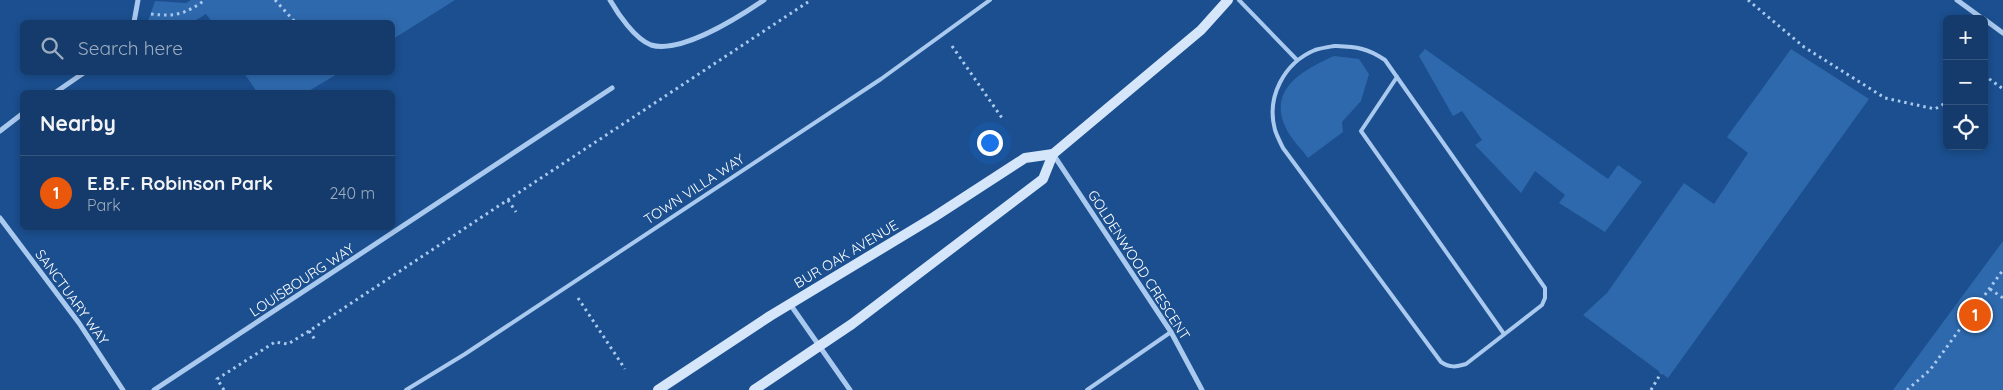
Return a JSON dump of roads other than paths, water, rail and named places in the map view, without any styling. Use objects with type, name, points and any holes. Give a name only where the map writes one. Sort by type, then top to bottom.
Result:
[{"type":"street","points":[[134,20],[138,0]]},
{"type":"street","points":[[610,0],[624,24],[650,44],[667,47],[693,40],[764,0]]},
{"type":"street","points":[[754,390],[819,346],[1044,179],[1053,154],[1201,30],[1228,0]]},
{"type":"street","points":[[1957,0],[1978,15]]},
{"type":"street","points":[[1988,22],[2003,33]]},
{"type":"street","points":[[59,90],[81,75]]},
{"type":"street","name":"LOUISBOURG WAY","points":[[154,390],[612,88]]},
{"type":"street","points":[[0,131],[20,116]]},
{"type":"street","name":"BUR OAK AVENUE","points":[[658,390],[790,304],[956,203],[1025,158],[1053,154]]},
{"type":"street","name":"GOLDENWOOD CRESCENT","points":[[1053,154],[1171,332],[1202,390]]},
{"type":"street","name":"SANCTUARY WAY","points":[[0,218],[79,323],[123,390]]},
{"type":"street","points":[[790,304],[850,390]]},
{"type":"lane","name":"TOWN VILLA WAY","points":[[406,390],[466,354],[881,79],[990,0]]},
{"type":"lane","points":[[1239,0],[1297,60]]},
{"type":"lane","points":[[1334,46],[1359,47],[1372,51],[1385,60],[1397,77],[1545,288],[1545,298],[1542,306],[1466,364],[1457,367],[1448,366],[1441,362],[1283,148],[1275,129],[1272,106],[1281,78],[1297,60],[1315,50],[1334,46]]},
{"type":"lane","points":[[1397,77],[1361,131],[1504,334]]},
{"type":"lane","points":[[1087,390],[1171,332]]},
{"type":"place","name":"E.B.F. Robinson Park","points":[[1975,315]]}]
